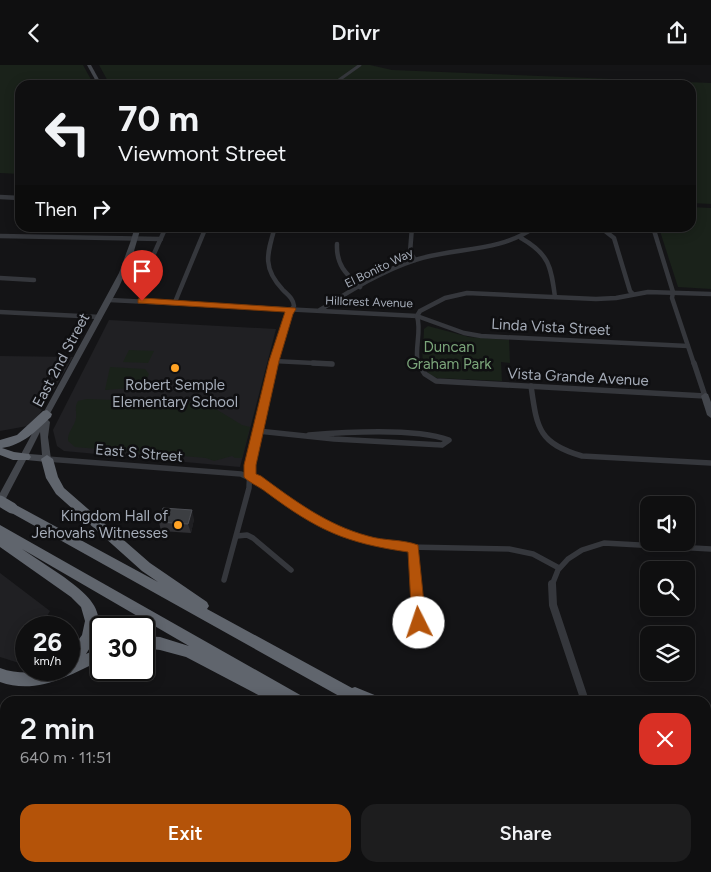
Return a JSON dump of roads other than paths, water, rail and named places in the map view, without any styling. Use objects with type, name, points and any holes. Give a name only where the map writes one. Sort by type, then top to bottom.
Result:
[{"type":"highway","points":[[0,444],[6,444],[22,438],[47,414]]},
{"type":"highway","points":[[0,451],[13,456],[25,457]]},
{"type":"highway","points":[[47,459],[56,484],[78,507],[146,567],[197,602],[230,629]]},
{"type":"highway","points":[[0,501],[352,696]]},
{"type":"highway","points":[[0,530],[287,696]]},
{"type":"highway","points":[[0,539],[76,593],[87,604],[92,614],[92,627],[80,650]]},
{"type":"highway","points":[[155,643],[179,649],[262,690],[281,696]]},
{"type":"highway","points":[[0,675],[15,679]]},
{"type":"highway","points":[[332,685],[360,696]]},
{"type":"main road","points":[[89,65],[97,80]]},
{"type":"main road","points":[[95,65],[103,80]]},
{"type":"main road","name":"East 2nd Street","points":[[0,501],[110,300],[127,266],[137,232]]},
{"type":"main road","points":[[705,396],[711,415]]},
{"type":"main road","points":[[47,414],[44,437],[47,459]]},
{"type":"main road","name":"East S Street","points":[[25,457],[47,459]]},
{"type":"street","points":[[339,80],[360,65]]},
{"type":"street","points":[[0,197],[15,198]]},
{"type":"street","points":[[148,267],[164,232]]},
{"type":"street","points":[[175,302],[204,232]]},
{"type":"street","points":[[224,580],[237,536],[250,477],[250,465],[274,361],[288,314],[294,306],[293,300],[271,277],[266,265],[274,232]]},
{"type":"street","points":[[412,232],[410,252],[415,260]]},
{"type":"street","name":"El Bonito Way","points":[[320,311],[360,287],[415,260],[496,245],[521,238],[529,232]]},
{"type":"street","points":[[606,232],[614,238],[630,291],[634,294]]},
{"type":"street","points":[[655,232],[673,292],[672,298],[705,396]]},
{"type":"street","points":[[0,236],[136,237],[161,239]]},
{"type":"street","points":[[521,238],[536,246],[547,257],[551,267],[555,297]]},
{"type":"street","points":[[338,244],[336,260],[340,268],[360,287]]},
{"type":"street","points":[[0,278],[34,279]]},
{"type":"street","name":"Hillcrest Avenue","points":[[110,300],[416,315],[445,298],[458,294],[480,293],[604,299],[634,294],[673,292],[711,294]]},
{"type":"street","points":[[0,312],[100,317]]},
{"type":"street","name":"Linda Vista Street","points":[[416,315],[464,333],[481,336],[688,346]]},
{"type":"street","name":"Vista Grande Avenue","points":[[416,315],[420,323],[418,368],[423,375],[436,381],[705,396]]},
{"type":"street","points":[[274,361],[332,364]]},
{"type":"street","points":[[531,386],[537,425],[552,444],[565,451],[582,456],[711,463]]},
{"type":"street","points":[[258,431],[334,439],[442,445],[449,440],[441,436],[334,432],[309,435]]},
{"type":"street","name":"East S Street","points":[[47,459],[241,474],[250,477]]},
{"type":"street","points":[[250,477],[257,479],[304,514],[335,531],[370,542],[414,548],[487,547],[516,551],[543,559],[559,568]]},
{"type":"street","points":[[237,536],[247,535],[253,538],[291,571]]},
{"type":"street","points":[[583,696],[553,605],[552,589],[554,577],[559,568],[577,553],[590,546],[604,543],[711,549]]},
{"type":"street","points":[[414,548],[419,623]]},
{"type":"place","name":"Robert Semple Elementary School","points":[[175,368]]},
{"type":"place","name":"Kingdom Hall of Jehovahs Witnesses","points":[[178,525]]},
{"type":"park label","name":"Duncan Graham Park","points":[[449,356]]}]
